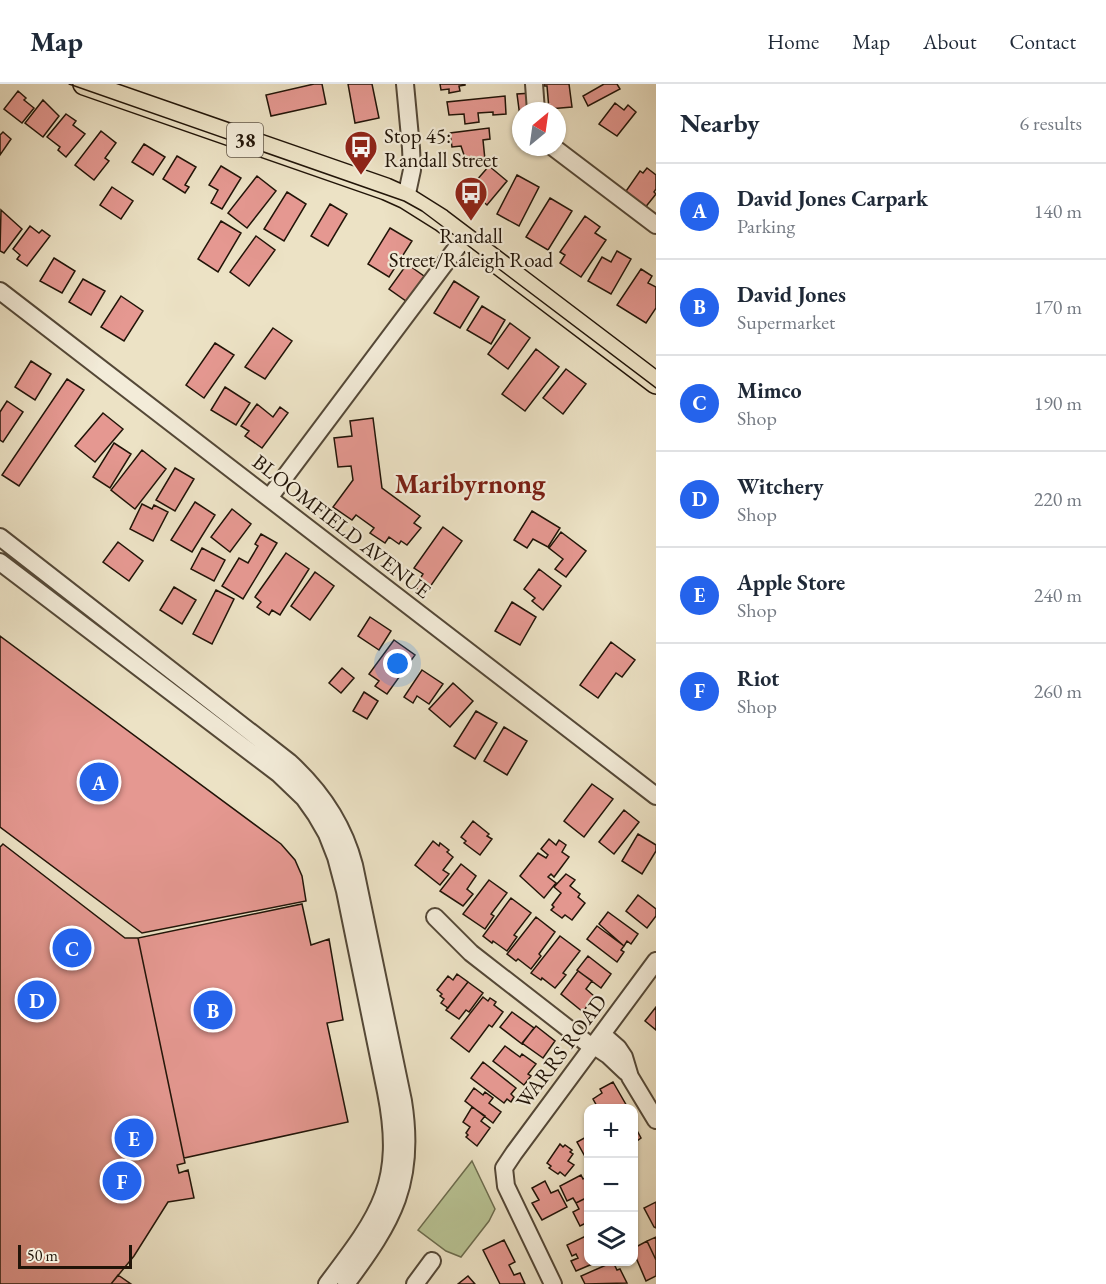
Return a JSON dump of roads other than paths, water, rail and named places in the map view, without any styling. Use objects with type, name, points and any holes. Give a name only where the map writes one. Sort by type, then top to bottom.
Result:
[{"type":"main road","name":"38","points":[[84,84],[386,189],[406,198],[424,208],[656,383]]},
{"type":"street","points":[[405,84],[412,170],[406,198]]},
{"type":"street","points":[[534,84],[535,102]]},
{"type":"street","points":[[565,156],[656,225]]},
{"type":"street","points":[[269,498],[464,238]]},
{"type":"street","name":"BLOOMFIELD AVENUE","points":[[0,291],[656,796]]},
{"type":"street","points":[[0,537],[221,720],[292,785],[304,798],[327,834],[345,891],[386,1092],[390,1114],[392,1159],[379,1209],[327,1284]]},
{"type":"street","points":[[0,562],[221,720],[289,762],[318,792],[342,829],[354,865],[407,1125],[405,1174],[394,1210],[372,1249],[346,1284]]},
{"type":"street","points":[[435,917],[471,953],[596,1042],[618,1048],[624,1057],[630,1077],[656,1120]]},
{"type":"street","name":"WARRS ROAD","points":[[553,1284],[506,1186],[504,1168],[656,962]]},
{"type":"street","points":[[415,1284],[432,1261]]},
{"type":"tram line","points":[[69,84],[404,201],[422,211],[656,388]]},
{"type":"place","name":"Stop 45: Randall Street","points":[[361,176]]},
{"type":"place","name":"Randall Street/Raleigh Road","points":[[471,222]]},
{"type":"place","name":"David Jones Carpark","points":[[99,782]]},
{"type":"place","name":"Mimco","points":[[72,948]]},
{"type":"place","name":"Witchery","points":[[37,1000]]},
{"type":"place","name":"David Jones","points":[[213,1010]]},
{"type":"place","name":"Apple Store","points":[[134,1138]]},
{"type":"place","name":"Riot","points":[[122,1181]]},
{"type":"district","name":"Maribyrnong","points":[[470,483]]}]
